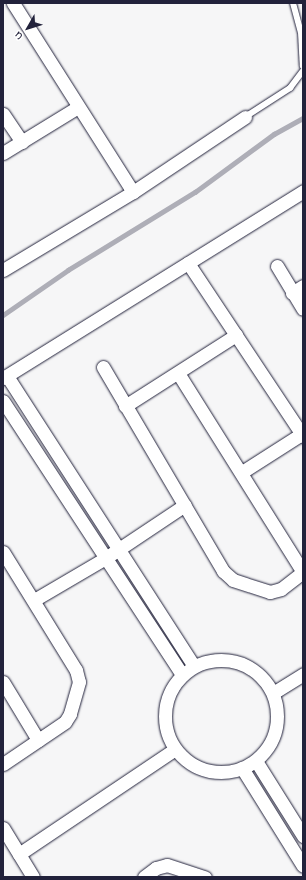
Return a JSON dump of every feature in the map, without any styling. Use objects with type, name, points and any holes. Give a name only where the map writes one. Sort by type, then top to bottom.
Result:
[{"type":"street","points":[[13,3],[133,192]]},
{"type":"street","points":[[3,153],[78,107]]},
{"type":"street","points":[[3,114],[22,142]]},
{"type":"street","points":[[3,270],[133,192],[245,117]]},
{"type":"street","points":[[194,666],[119,549],[5,377],[303,191]]},
{"type":"street","points":[[188,263],[302,434],[242,472]]},
{"type":"street","points":[[277,266],[298,290],[303,309]]},
{"type":"street","points":[[125,406],[236,335]]},
{"type":"street","points":[[103,367],[220,567],[234,580],[270,592],[281,589],[303,572],[242,472],[178,373]]},
{"type":"street","points":[[3,401],[104,559],[182,675]]},
{"type":"street","points":[[34,600],[104,559],[185,505]]},
{"type":"street","points":[[3,552],[76,670],[79,682],[68,718],[3,764]]},
{"type":"street","points":[[224,659],[253,669],[273,693],[278,718],[272,742],[256,761],[242,768],[218,772],[194,765],[176,749],[165,724],[168,697],[182,675],[194,666],[224,659]]},
{"type":"street","points":[[273,693],[303,674]]},
{"type":"street","points":[[3,682],[38,740]]},
{"type":"street","points":[[19,854],[176,749]]},
{"type":"street","points":[[256,761],[303,836]]},
{"type":"street","points":[[242,768],[303,866]]},
{"type":"street","points":[[3,828],[33,877]]},
{"type":"street","points":[[144,877],[156,868],[167,865],[205,877]]},
{"type":"lane","points":[[293,3],[302,32],[303,66]]},
{"type":"lane","points":[[245,117],[290,88],[303,71]]},
{"type":"waterway","points":[[3,315],[68,270],[195,192],[274,134],[303,118]]}]
